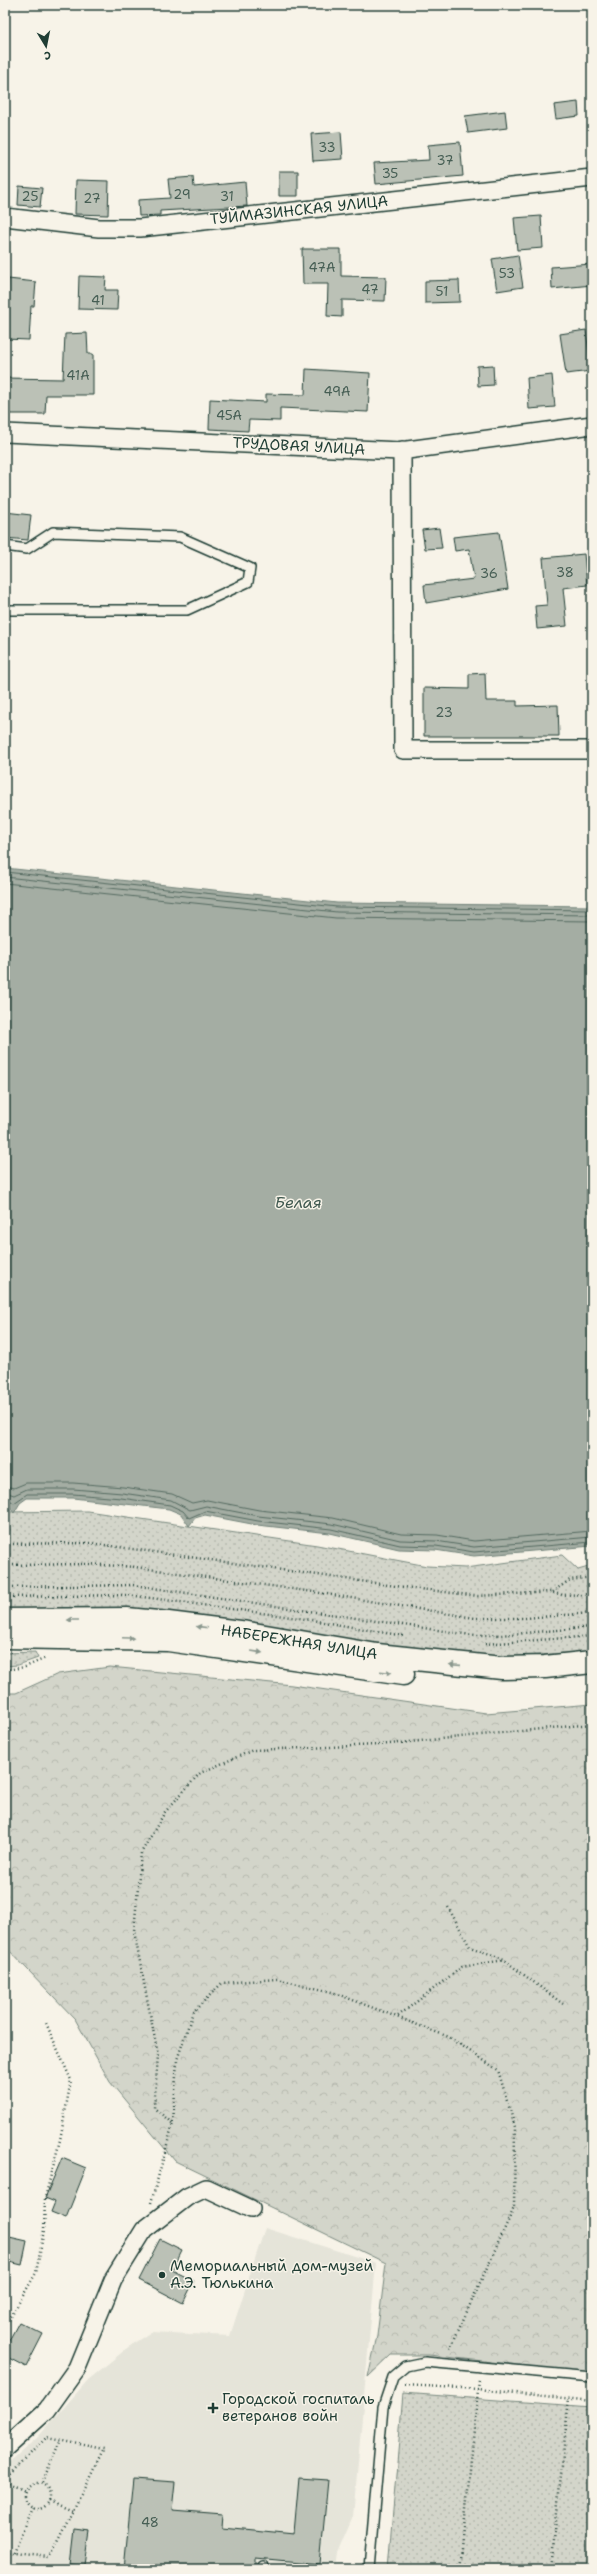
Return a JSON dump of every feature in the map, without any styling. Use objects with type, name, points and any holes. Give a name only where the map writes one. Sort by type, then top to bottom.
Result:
[{"type":"street","name":"ТУЙМАЗИНСКАЯ УЛИЦА","points":[[5,217],[99,228],[140,228],[592,178]]},
{"type":"street","name":"ТРУДОВАЯ УЛИЦА","points":[[5,433],[402,450],[592,425]]},
{"type":"street","points":[[402,450],[403,750],[592,750]]},
{"type":"street","name":"НАБЕРЕЖНАЯ УЛИЦА","points":[[5,1620],[127,1619],[248,1633],[377,1655],[502,1668],[545,1667],[592,1662]]},
{"type":"street","name":"НАБЕРЕЖНАЯ УЛИЦА","points":[[5,1637],[168,1640],[376,1671],[447,1679],[539,1681],[592,1677]]},
{"type":"street","points":[[5,2448],[46,2410],[77,2368],[114,2280],[144,2230],[187,2198],[206,2188],[251,2209]]},
{"type":"lane","points":[[5,546],[27,549],[53,532],[180,537],[250,568],[248,582],[187,610],[5,610]]},
{"type":"lane","points":[[369,2569],[383,2407],[393,2377],[406,2366],[425,2362],[444,2362],[480,2367],[592,2377]]},
{"type":"path","points":[[5,1544],[90,1543],[403,1587],[478,1596],[551,1592],[562,1595],[592,1594]]},
{"type":"path","points":[[5,1565],[88,1564],[135,1567],[314,1592],[475,1618],[525,1618],[592,1612]]},
{"type":"path","points":[[551,1592],[570,1580],[592,1577]]},
{"type":"path","points":[[5,1587],[133,1585],[470,1635],[502,1636],[592,1627]]},
{"type":"path","points":[[5,1597],[128,1595],[306,1619],[411,1637]]},
{"type":"path","points":[[482,1644],[502,1645],[592,1636]]},
{"type":"path","points":[[5,1670],[25,1667],[48,1657]]},
{"type":"path","points":[[173,2123],[154,2108],[158,2054],[134,1931],[141,1853],[165,1812],[200,1773],[253,1750],[379,1745],[592,1724]]},
{"type":"path","points":[[448,1907],[470,1947],[504,1960],[563,2004]]},
{"type":"path","points":[[397,2016],[462,1966],[504,1960]]},
{"type":"path","points":[[144,2230],[173,2123],[177,2060],[193,2012],[222,1982],[277,1979],[332,1992],[449,2037],[498,2070],[515,2126],[514,2208],[444,2362]]},
{"type":"path","points":[[5,2327],[36,2273],[44,2230],[45,2198],[72,2080],[46,2023]]},
{"type":"path","points":[[460,2569],[480,2367]]},
{"type":"path","points":[[391,2384],[478,2388],[592,2401]]},
{"type":"path","points":[[552,2569],[570,2398]]},
{"type":"path","points":[[5,2552],[49,2557],[104,2448],[60,2441],[47,2437],[5,2480],[25,2491]]},
{"type":"path","points":[[42,2483],[60,2441]]},
{"type":"path","points":[[35,2482],[42,2483],[50,2494],[49,2500],[42,2508],[32,2508],[25,2501],[25,2491],[35,2482]]},
{"type":"path","points":[[49,2500],[73,2510]]},
{"type":"path","points":[[14,2553],[32,2508]]},
{"type":"shaded area","name":"Городской госпиталь ветеранов войн","points":[[265,2228],[376,2263],[353,2518],[338,2553],[336,2569],[5,2569],[5,2466],[38,2437],[88,2380],[131,2345],[151,2332],[230,2336]]},
{"type":"green space","points":[[87,1511],[317,1545],[427,1566],[465,1568],[562,1555],[578,1570],[592,1566],[592,1651],[502,1658],[5,1611],[5,1512]]},
{"type":"green space","points":[[35,1652],[38,1658],[18,1665],[5,1666],[5,1653]]},
{"type":"green space","points":[[110,1667],[292,1685],[486,1713],[592,1704],[592,2358],[589,2373],[429,2355],[391,2355],[368,2377],[377,2336],[386,2263],[175,2161],[110,2082],[75,2019],[5,1946],[5,1693],[16,1693],[58,1674]]},
{"type":"green space","points":[[403,2393],[592,2407],[592,2569],[388,2569]]},
{"type":"water","name":"Белая","points":[[5,868],[337,903],[592,906],[592,1546],[474,1556],[435,1550],[399,1549],[330,1533],[257,1525],[205,1515],[195,1518],[189,1526],[181,1514],[169,1509],[73,1498],[27,1498],[20,1503],[14,1513],[5,1501]]},
{"type":"building","points":[[578,102],[579,116],[556,119],[554,105]]},
{"type":"building","points":[[505,111],[507,128],[468,133],[465,116]]},
{"type":"building","points":[[341,132],[343,159],[313,161],[311,134]]},
{"type":"building","points":[[460,142],[463,176],[376,184],[374,163],[429,160],[428,145]]},
{"type":"building","points":[[279,171],[298,171],[298,196],[279,196]]},
{"type":"building","points":[[193,177],[194,187],[245,182],[247,206],[160,211],[160,215],[139,216],[138,200],[170,198],[168,179]]},
{"type":"building","points":[[76,180],[109,181],[108,215],[75,214]]},
{"type":"building","points":[[19,186],[42,188],[40,207],[18,205]]},
{"type":"building","points":[[541,216],[543,248],[517,250],[514,218]]},
{"type":"building","points":[[302,249],[341,249],[341,276],[386,277],[385,301],[342,300],[342,317],[327,316],[328,284],[303,284]]},
{"type":"building","points":[[518,255],[523,287],[497,291],[492,259]]},
{"type":"building","points":[[592,264],[592,285],[552,289],[551,267]]},
{"type":"building","points":[[79,276],[106,277],[105,290],[118,290],[117,310],[78,309]]},
{"type":"building","points":[[8,279],[36,282],[34,306],[31,306],[29,340],[5,339]]},
{"type":"building","points":[[459,280],[460,302],[425,303],[425,281]]},
{"type":"building","points":[[586,330],[591,371],[566,374],[560,334]]},
{"type":"building","points":[[87,333],[88,354],[93,354],[93,395],[46,395],[45,414],[5,414],[5,378],[63,379],[65,334]]},
{"type":"building","points":[[493,365],[494,385],[478,386],[477,366]]},
{"type":"building","points":[[306,369],[370,373],[368,412],[280,408],[280,421],[249,420],[248,431],[209,429],[210,399],[266,402],[266,394],[305,395]]},
{"type":"building","points":[[552,375],[555,407],[529,409],[527,378]]},
{"type":"building","points":[[5,512],[31,515],[28,540],[5,538]]},
{"type":"building","points":[[439,528],[442,548],[425,549],[422,530]]},
{"type":"building","points":[[499,532],[508,589],[426,603],[424,585],[474,579],[469,549],[455,551],[453,537]]},
{"type":"building","points":[[584,554],[587,585],[563,588],[567,626],[537,629],[535,606],[547,605],[543,558]]},
{"type":"building","points":[[485,673],[486,701],[517,701],[517,706],[558,705],[559,736],[424,736],[424,688],[469,689],[469,674]]},
{"type":"building","points":[[62,2158],[86,2168],[66,2218],[51,2212],[55,2202],[45,2198]]},
{"type":"building","points":[[5,2236],[27,2241],[22,2265],[5,2261]]},
{"type":"building","name":"Мемориальный дом-музей А.Э. Тюлькина","points":[[160,2239],[182,2250],[172,2270],[194,2281],[183,2303],[139,2280]]},
{"type":"building","points":[[19,2322],[43,2334],[26,2367],[5,2356],[5,2348]]},
{"type":"building","points":[[299,2478],[328,2480],[320,2564],[256,2558],[256,2569],[124,2569],[133,2479],[175,2482],[172,2510],[223,2514],[222,2527],[294,2534]]},
{"type":"building","points":[[74,2529],[90,2531],[85,2566],[70,2564]]},
{"type":"place","name":"Мемориальный дом-музей А.Э. Тюлькина","points":[[162,2275]]},
{"type":"place","name":"Городской госпиталь ветеранов войн","points":[[213,2408]]}]
